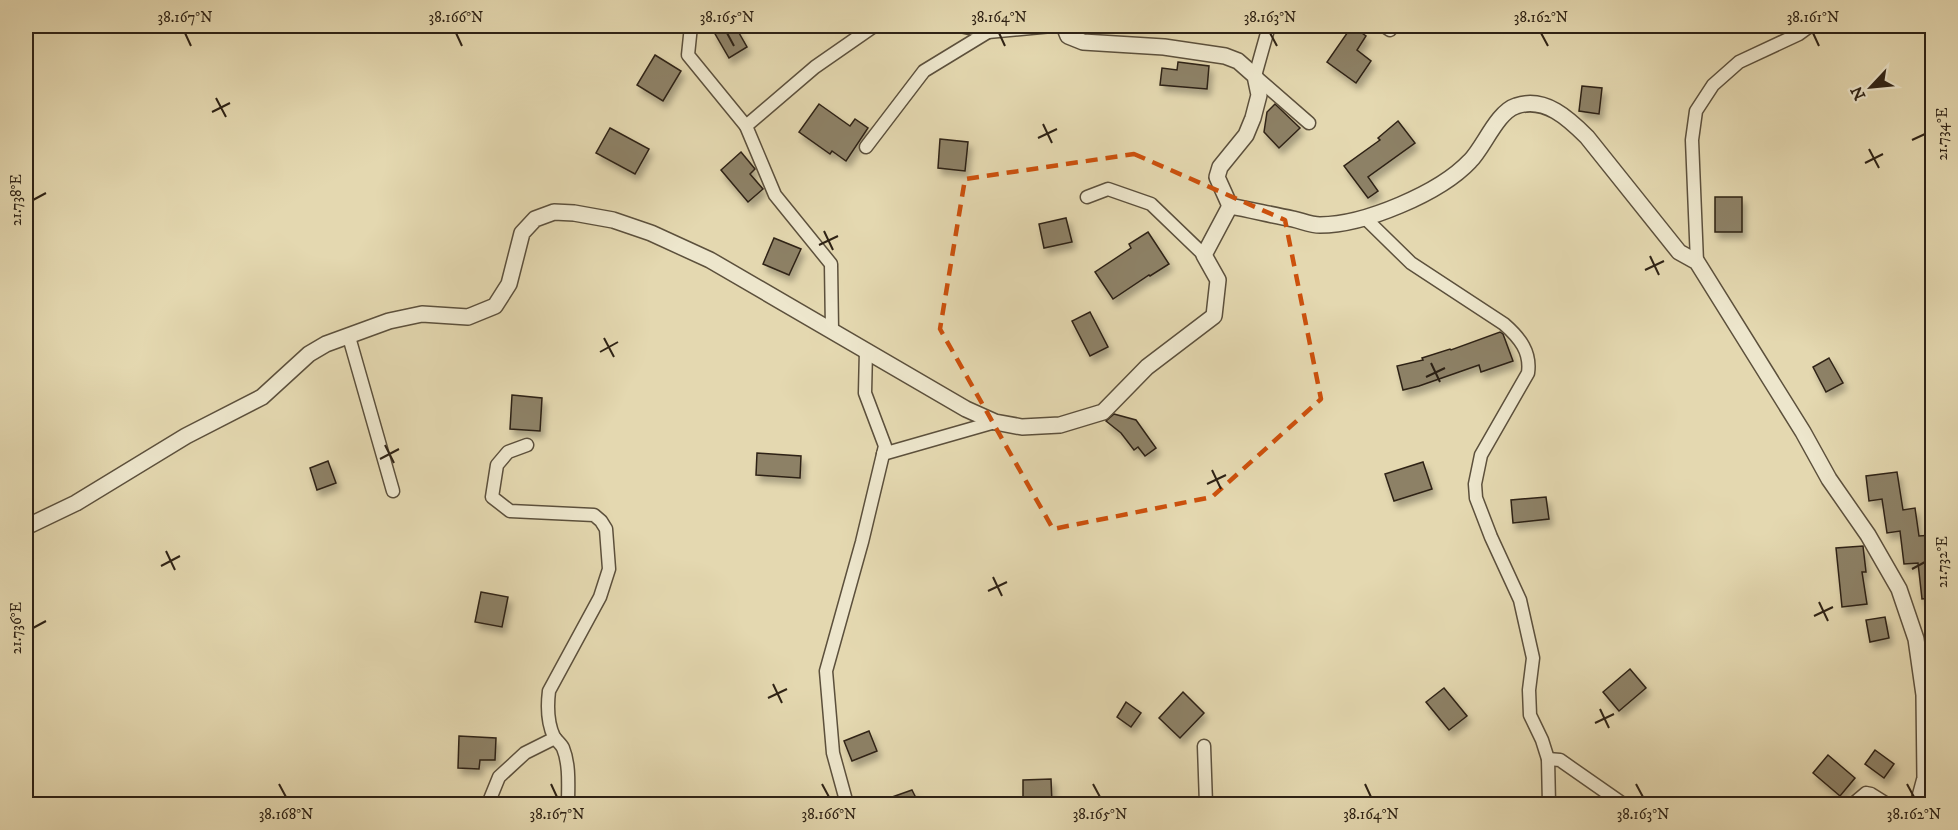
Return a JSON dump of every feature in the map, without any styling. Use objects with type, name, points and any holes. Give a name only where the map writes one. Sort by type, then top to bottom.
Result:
[{"type":"street","points":[[691,26],[688,55],[746,126],[775,195],[831,264],[832,330]]},
{"type":"street","points":[[746,126],[815,68],[874,26]]},
{"type":"street","points":[[960,26],[988,32],[1052,26]]},
{"type":"street","points":[[1064,26],[1068,36],[1083,42],[1164,47],[1225,56],[1238,61],[1309,123]]},
{"type":"street","points":[[1230,206],[1217,177],[1220,166],[1246,135],[1253,118],[1258,95],[1255,76],[1269,26]]},
{"type":"street","points":[[1810,26],[1799,34],[1739,62],[1713,85],[1696,111],[1692,140],[1697,262],[1803,432],[1829,479],[1868,535],[1899,589],[1916,639],[1924,695],[1929,781],[1918,804]]},
{"type":"street","points":[[866,147],[924,71],[988,32]]},
{"type":"street","points":[[1230,206],[1319,225],[1365,218],[1439,186],[1469,162],[1501,117],[1514,106],[1532,103],[1551,108],[1571,121],[1587,137],[1678,252],[1697,262]]},
{"type":"street","points":[[26,527],[76,503],[186,436],[262,397],[309,354],[326,344],[389,321],[422,314],[468,317],[495,306],[509,284],[522,233],[535,219],[554,212],[613,220],[651,232],[710,260],[966,409],[995,422],[1022,427],[1060,425],[1102,412],[1147,367],[1214,316],[1218,280],[1204,255],[1151,204],[1108,189],[1087,196]]},
{"type":"street","points":[[1204,255],[1230,206]]},
{"type":"street","points":[[1365,218],[1411,263],[1516,334],[1530,361],[1528,373],[1481,456],[1475,484],[1476,498],[1491,537],[1520,600],[1533,658],[1529,690],[1530,715],[1548,759],[1549,804]]},
{"type":"street","points":[[349,337],[393,492]]},
{"type":"street","points":[[847,804],[833,753],[826,671],[862,542],[885,446],[865,393],[866,350]]},
{"type":"street","points":[[883,454],[995,422]]},
{"type":"street","points":[[527,444],[508,452],[497,465],[492,497],[510,511],[594,515],[606,529],[609,569],[600,597],[549,691],[548,718],[555,738],[563,748],[568,771],[568,804]]},
{"type":"street","points":[[1924,711],[1932,695]]},
{"type":"street","points":[[488,804],[499,777],[525,753],[555,738]]},
{"type":"street","points":[[1204,747],[1206,804]]},
{"type":"street","points":[[1548,759],[1560,760],[1623,804]]},
{"type":"street","points":[[1853,804],[1866,793],[1887,804]]},
{"type":"highlighted area","points":[[1134,154],[1285,220],[1321,399],[1212,497],[1053,529],[940,329],[965,179]]},
{"type":"building","points":[[726,26],[735,26],[747,47],[729,58],[714,32]]},
{"type":"building","points":[[1352,26],[1366,36],[1357,50],[1371,61],[1356,83],[1327,62]]},
{"type":"building","points":[[655,55],[681,71],[663,101],[637,85]]},
{"type":"building","points":[[1178,62],[1209,66],[1207,89],[1160,85],[1162,68],[1177,70]]},
{"type":"building","points":[[1582,86],[1602,88],[1599,114],[1579,111]]},
{"type":"building","points":[[819,104],[850,126],[855,119],[868,128],[846,161],[832,151],[830,154],[799,132]]},
{"type":"building","points":[[1275,104],[1300,128],[1279,148],[1264,132],[1267,112]]},
{"type":"building","points":[[1398,121],[1415,143],[1368,177],[1378,191],[1368,198],[1344,166],[1380,140],[1378,138]]},
{"type":"building","points":[[610,128],[649,149],[635,174],[596,153]]},
{"type":"building","points":[[940,139],[968,142],[965,171],[938,168]]},
{"type":"building","points":[[741,152],[755,169],[750,174],[763,189],[748,202],[721,170]]},
{"type":"building","points":[[1715,197],[1742,197],[1742,232],[1715,232]]},
{"type":"building","points":[[1066,218],[1072,242],[1044,248],[1039,224]]},
{"type":"building","points":[[1148,232],[1169,264],[1113,299],[1095,272],[1131,248],[1129,244]]},
{"type":"building","points":[[774,238],[801,249],[789,275],[763,264]]},
{"type":"building","points":[[1090,312],[1108,347],[1090,356],[1072,321]]},
{"type":"building","points":[[1500,332],[1503,334],[1513,361],[1481,372],[1479,365],[1403,390],[1397,366],[1423,360],[1422,358]]},
{"type":"building","points":[[1829,358],[1843,383],[1826,392],[1813,367]]},
{"type":"building","points":[[512,395],[542,398],[540,431],[510,429]]},
{"type":"building","points":[[1114,414],[1136,420],[1156,448],[1145,456],[1138,447],[1134,450],[1121,433],[1106,421]]},
{"type":"building","points":[[757,453],[801,456],[800,478],[756,475]]},
{"type":"building","points":[[328,461],[336,483],[317,490],[310,468]]},
{"type":"building","points":[[1423,462],[1432,489],[1394,501],[1385,474]]},
{"type":"building","points":[[1897,472],[1903,510],[1915,508],[1919,536],[1932,535],[1932,598],[1922,599],[1918,563],[1904,564],[1900,531],[1887,533],[1882,499],[1869,501],[1866,476]]},
{"type":"building","points":[[1546,497],[1549,519],[1513,523],[1511,500]]},
{"type":"building","points":[[1863,546],[1866,572],[1862,572],[1867,604],[1842,607],[1836,548]]},
{"type":"building","points":[[481,592],[508,597],[502,627],[475,622]]},
{"type":"building","points":[[1885,617],[1889,638],[1870,642],[1866,620]]},
{"type":"building","points":[[1630,669],[1646,688],[1619,711],[1603,692]]},
{"type":"building","points":[[1444,688],[1467,716],[1449,730],[1426,702]]},
{"type":"building","points":[[1183,692],[1204,713],[1180,738],[1159,718]]},
{"type":"building","points":[[1126,702],[1141,713],[1131,727],[1117,717]]},
{"type":"building","points":[[869,731],[877,751],[852,761],[844,741]]},
{"type":"building","points":[[459,736],[496,738],[495,760],[480,760],[479,769],[458,768]]},
{"type":"building","points":[[1875,750],[1894,764],[1884,778],[1865,764]]},
{"type":"building","points":[[1828,755],[1855,778],[1840,796],[1813,773]]},
{"type":"building","points":[[1051,779],[1052,804],[1023,804],[1023,780]]},
{"type":"building","points":[[912,790],[919,804],[875,804],[875,803]]}]
